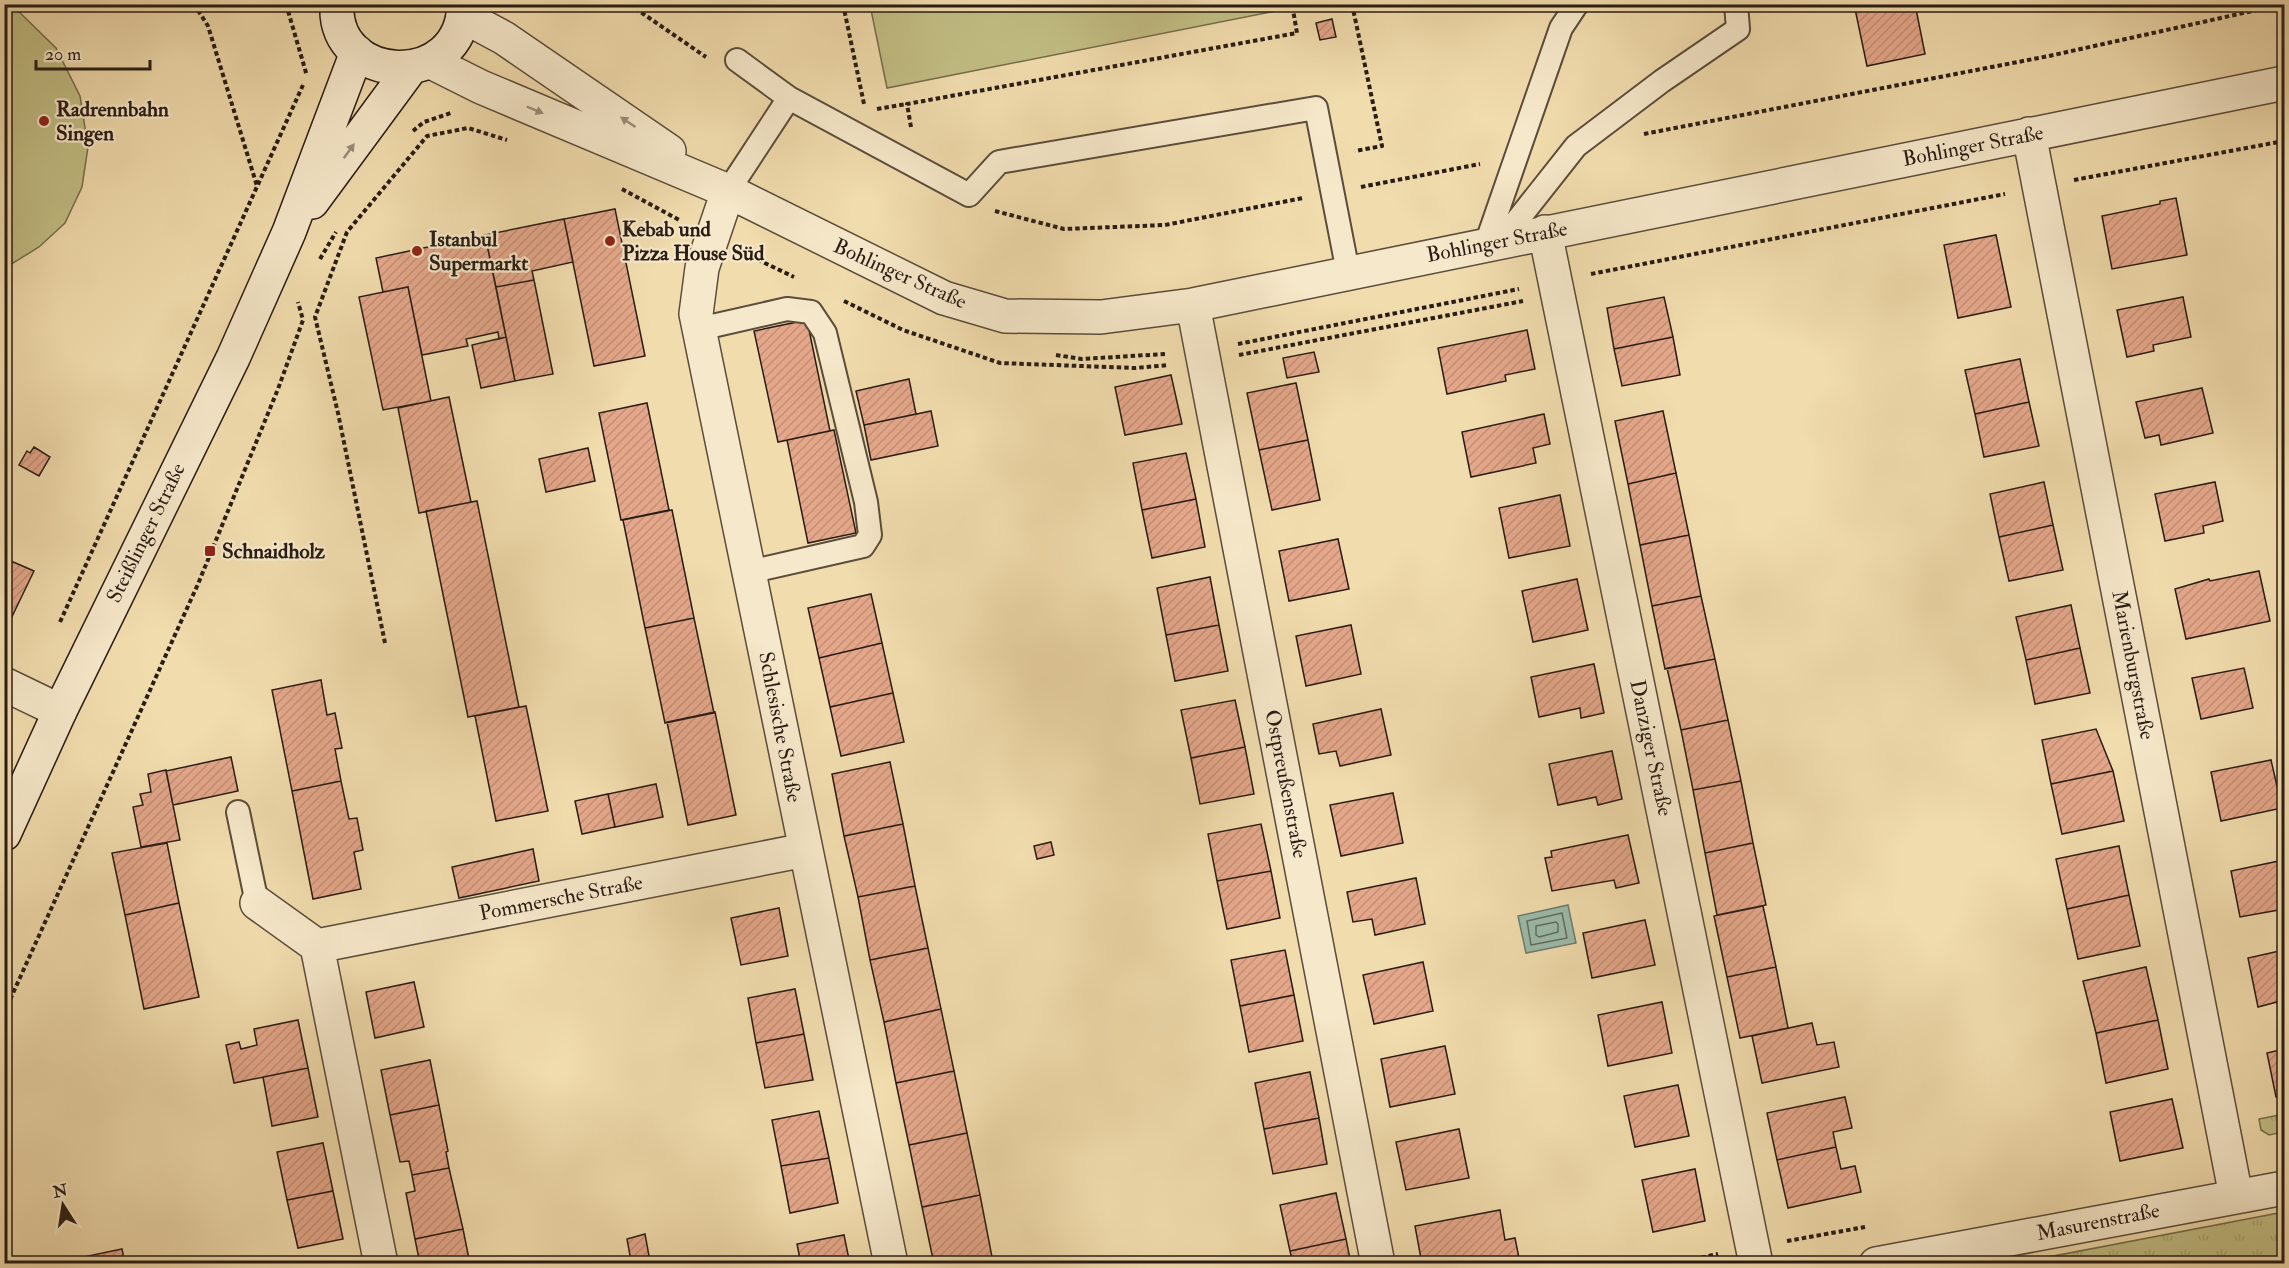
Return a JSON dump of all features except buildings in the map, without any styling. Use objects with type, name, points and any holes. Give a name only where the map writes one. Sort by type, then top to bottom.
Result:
[{"type":"street","points":[[338,4],[340,26],[347,40],[357,52],[373,63],[391,69],[420,65]]},
{"type":"street","name":"Steißlinger Straße","points":[[289,232],[420,65],[442,53],[452,42],[459,30],[463,10]]},
{"type":"street","name":"Bohlinger Straße","points":[[463,10],[728,191]]},
{"type":"street","name":"Steißlinger Straße","points":[[4,834],[60,711],[233,358],[289,232],[357,52]]},
{"type":"street","name":"Bohlinger Straße","points":[[420,65],[481,87],[728,191],[944,298],[1005,316],[1101,317],[1193,305],[2284,83]]},
{"type":"street","name":"Marienburgstraße","points":[[2029,134],[2236,1196]]},
{"type":"street","name":"Schlesische Straße","points":[[728,191],[702,268],[696,314],[891,1263]]},
{"type":"street","name":"Danziger Straße","points":[[1545,232],[1756,1263]]},
{"type":"street","name":"Ostpreußenstraße","points":[[1193,305],[1378,1263]]},
{"type":"street","points":[[4,684],[60,711]]},
{"type":"street","name":"Pommersche Straße","points":[[317,946],[805,850]]},
{"type":"street","points":[[257,903],[317,946],[381,1263]]},
{"type":"street","name":"Masurenstraße","points":[[1876,1263],[2284,1188]]},
{"type":"lane","points":[[1494,243],[1517,157],[1561,28],[1577,4]]},
{"type":"lane","points":[[1494,243],[1576,146],[1662,81],[1738,28],[1736,4]]},
{"type":"lane","points":[[726,62],[969,195],[999,162],[1316,108],[1348,272]]},
{"type":"lane","points":[[728,191],[789,98]]},
{"type":"lane","points":[[699,329],[787,309],[811,312],[825,333],[866,502],[870,535],[863,546],[748,572]]},
{"type":"lane","points":[[238,812],[257,903]]},
{"type":"path","points":[[194,4],[208,26],[257,186]]},
{"type":"path","points":[[276,4],[288,13]]},
{"type":"path","points":[[58,625],[307,75],[286,4]]},
{"type":"path","points":[[629,4],[726,62]]},
{"type":"path","points":[[843,4],[865,111]]},
{"type":"path","points":[[876,109],[1298,33],[1292,4]]},
{"type":"path","points":[[1325,157],[1382,146],[1352,4]]},
{"type":"path","points":[[1634,136],[2049,56],[2284,4]]},
{"type":"path","points":[[907,104],[916,167]]},
{"type":"path","points":[[405,137],[424,122],[454,113]]},
{"type":"path","points":[[994,210],[1064,229],[1165,225],[1517,157]]},
{"type":"path","points":[[319,260],[336,231]]},
{"type":"path","points":[[4,1013],[198,584],[278,389],[303,320],[297,298]]},
{"type":"path","points":[[338,413],[385,643]]},
{"type":"green space","points":[[1275,4],[1276,11],[887,88],[870,5]]},
{"type":"green space","name":"Radrennbahn Singen","points":[[4,5],[12,5],[56,48],[80,96],[88,147],[82,187],[65,223],[39,247],[5,268]]},
{"type":"green space","points":[[2284,1114],[2284,1132],[2269,1135],[2261,1130],[2259,1119]]},
{"type":"green space","points":[[2284,1212],[2284,1263],[2017,1263]]},
{"type":"water","points":[[1568,905],[1576,943],[1526,953],[1518,916]]},
{"type":"place","name":"Radrennbahn Singen","points":[[44,121]]},
{"type":"place","name":"Kebab und Pizza House Süd","points":[[610,241]]},
{"type":"place","name":"Istanbul Supermarkt","points":[[417,251]]},
{"type":"place","name":"Schnaidholz","points":[[210,551]]}]
